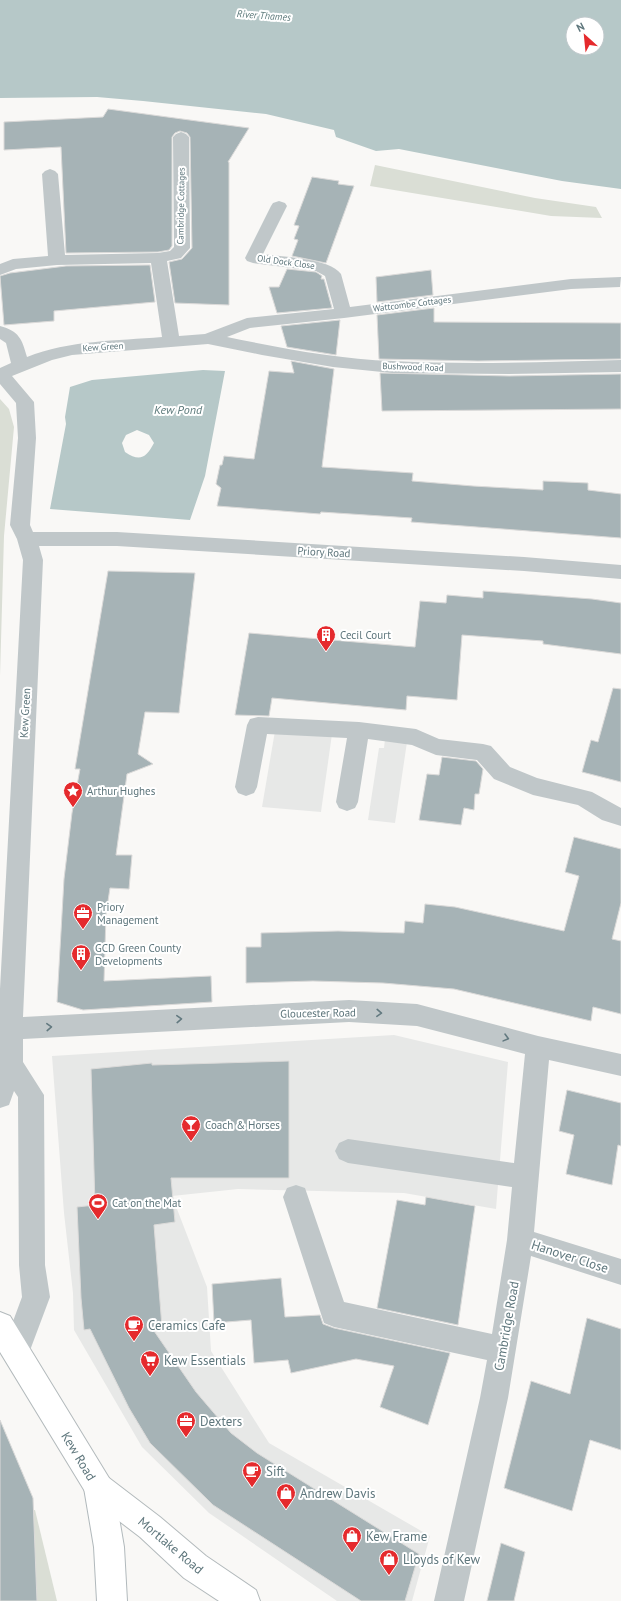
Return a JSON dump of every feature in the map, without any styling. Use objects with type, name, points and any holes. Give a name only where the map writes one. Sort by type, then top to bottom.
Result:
[{"type":"main road","name":"Kew Road","points":[[0,1326],[98,1488],[109,1547],[112,1601]]},
{"type":"main road","name":"Mortlake Road","points":[[98,1488],[150,1527],[195,1567],[245,1601]]},
{"type":"street","name":"Cambridge Cottages","points":[[0,270],[13,264],[57,260],[158,258],[174,255],[182,248],[181,137]]},
{"type":"street","points":[[50,174],[57,260]]},
{"type":"street","name":"Old Dock Close","points":[[278,206],[253,258],[320,267],[333,274],[344,313]]},
{"type":"street","points":[[158,258],[171,342]]},
{"type":"street","name":"Wattcombe Cottages","points":[[208,339],[247,323],[344,313],[571,284],[620,282]]},
{"type":"street","points":[[0,331],[14,340],[20,366]]},
{"type":"street","name":"Kew Green","points":[[0,1097],[6,1069],[10,1029],[33,560],[27,539],[20,524],[27,438],[25,402],[1,374],[48,355],[72,350],[208,339]]},
{"type":"street","name":"Bushwood Road","points":[[208,339],[262,350],[333,361],[392,367],[509,368],[621,366]]},
{"type":"street","name":"Priory Road","points":[[27,539],[117,539],[524,564],[621,572]]},
{"type":"street","points":[[246,787],[258,725],[358,730],[416,737],[436,747],[483,752],[502,773],[533,786],[584,798],[616,815]]},
{"type":"street","points":[[347,802],[358,730]]},
{"type":"street","name":"Gloucester Road","points":[[10,1029],[224,1016],[349,1011],[417,1015],[538,1047],[621,1065]]},
{"type":"street","name":"Cambridge Road","points":[[449,1601],[494,1398],[520,1240],[538,1047]]},
{"type":"street","points":[[6,1069],[31,1095],[32,1265],[36,1297],[16,1351]]},
{"type":"street","points":[[348,1151],[525,1177]]},
{"type":"street","points":[[296,1196],[334,1313],[502,1350]]},
{"type":"street","name":"Hanover Close","points":[[520,1240],[621,1272]]},
{"type":"shaded area","points":[[375,165],[535,198],[596,207],[602,218],[551,216],[370,186]]},
{"type":"shaded area","points":[[0,399],[9,409],[14,427],[4,536],[0,676]]},
{"type":"shaded area","points":[[275,731],[332,734],[321,812],[262,807]]},
{"type":"shaded area","points":[[385,739],[407,742],[395,823],[368,820],[379,748],[384,748]]},
{"type":"shaded area","points":[[394,1035],[508,1062],[496,1209],[404,1193],[238,1189],[172,1196],[207,1287],[211,1351],[269,1443],[430,1536],[412,1601],[337,1601],[209,1513],[142,1447],[74,1330],[73,1293],[64,1213],[52,1056]]},
{"type":"shaded area","points":[[35,1510],[57,1601],[0,1601],[0,1513]]},
{"type":"water","name":"River Thames","points":[[0,0],[621,0],[621,189],[562,181],[399,149],[376,151],[336,137],[334,130],[266,114],[97,97],[0,98]]},
{"type":"water","name":"Kew Pond","points":[[203,370],[225,371],[205,476],[190,520],[50,509],[66,424],[65,417],[70,387],[92,380]],"holes":[[[137,430],[149,435],[154,443],[145,455],[139,458],[125,452],[122,443],[126,435]]]},
{"type":"building","points":[[108,109],[249,128],[228,162],[229,305],[175,303],[169,262],[182,259],[192,248],[190,137],[187,133],[180,131],[175,133],[172,137],[172,246],[169,250],[158,252],[66,253],[61,147],[4,150],[4,122],[103,117]]},
{"type":"building","points":[[312,177],[339,181],[338,184],[354,186],[326,263],[292,256],[298,240],[294,239],[299,226],[294,225]]},
{"type":"building","points":[[150,265],[155,302],[54,311],[54,321],[4,325],[0,276],[10,273],[66,266]]},
{"type":"building","points":[[287,269],[316,272],[322,276],[321,279],[324,279],[332,308],[277,313],[269,287],[279,287]]},
{"type":"building","points":[[431,270],[433,295],[377,302],[376,277]]},
{"type":"building","points":[[434,308],[434,322],[621,323],[621,359],[478,361],[379,359],[377,315]]},
{"type":"building","points":[[340,320],[336,355],[287,347],[281,326]]},
{"type":"building","points":[[291,361],[334,369],[322,467],[413,473],[412,481],[473,486],[543,490],[543,481],[588,483],[588,490],[621,494],[621,538],[411,522],[412,518],[321,512],[320,514],[217,506],[221,488],[216,484],[220,465],[222,465],[224,456],[254,459],[269,371],[294,373]]},
{"type":"building","points":[[380,373],[509,376],[621,374],[621,409],[382,411]]},
{"type":"building","points":[[108,571],[195,573],[179,713],[145,712],[138,754],[153,764],[127,774],[116,855],[132,855],[129,889],[110,888],[106,914],[104,981],[211,976],[212,1002],[83,1010],[57,1002],[64,879],[72,813],[80,769],[75,769]]},
{"type":"building","name":"Cecil Court","points":[[483,591],[592,599],[621,603],[621,654],[543,644],[543,641],[462,635],[457,700],[407,696],[406,710],[272,698],[269,716],[235,715],[249,633],[415,647],[420,601],[446,603],[447,595],[483,598]]},
{"type":"building","points":[[613,688],[621,689],[621,782],[582,772],[591,740],[598,742]]},
{"type":"building","points":[[442,757],[476,761],[483,769],[479,794],[475,794],[474,810],[464,808],[461,825],[419,820],[427,774],[439,775]]},
{"type":"building","points":[[574,837],[621,849],[621,903],[612,939],[621,941],[621,1014],[593,1007],[591,1021],[454,989],[383,983],[313,981],[246,983],[246,947],[261,947],[261,933],[338,931],[404,933],[405,921],[423,923],[425,904],[455,907],[564,931],[579,876],[565,872]]},
{"type":"building","points":[[289,1061],[289,1178],[171,1178],[175,1222],[154,1225],[162,1327],[152,1328],[196,1392],[231,1433],[257,1453],[419,1554],[405,1601],[361,1601],[213,1505],[150,1443],[129,1408],[90,1329],[84,1330],[77,1207],[95,1205],[91,1069],[152,1063],[152,1065]]},
{"type":"building","points":[[567,1090],[621,1103],[621,1146],[618,1145],[612,1185],[566,1174],[574,1135],[559,1131]]},
{"type":"building","points":[[426,1197],[475,1206],[458,1325],[377,1308],[397,1200],[425,1205]]},
{"type":"building","points":[[281,1278],[285,1317],[320,1315],[323,1324],[334,1328],[450,1353],[428,1425],[380,1407],[394,1366],[356,1359],[291,1373],[288,1360],[254,1363],[251,1320],[214,1323],[212,1284]]},
{"type":"building","points":[[587,1318],[621,1329],[621,1450],[590,1440],[572,1511],[504,1488],[531,1381],[570,1394]]},
{"type":"building","points":[[0,1420],[33,1498],[37,1601],[0,1601]]},
{"type":"building","points":[[501,1543],[525,1552],[514,1601],[487,1601]]},
{"type":"place","name":"Cecil Court","points":[[326,652]]},
{"type":"place","name":"Arthur Hughes","points":[[73,808]]},
{"type":"place","name":"Priory Management","points":[[83,930]]},
{"type":"place","name":"GCD Green County Developments","points":[[81,971]]},
{"type":"place","name":"Coach & Horses","points":[[191,1142]]},
{"type":"place","name":"Cat on the Mat","points":[[98,1220]]},
{"type":"place","name":"Ceramics Cafe","points":[[134,1342]]},
{"type":"place","name":"Kew Essentials","points":[[150,1377]]},
{"type":"place","name":"Dexters","points":[[186,1438]]},
{"type":"place","name":"Sift","points":[[252,1488]]},
{"type":"place","name":"Andrew Davis","points":[[286,1510]]},
{"type":"place","name":"Kew Frame","points":[[352,1553]]},
{"type":"place","name":"Lloyds of Kew","points":[[389,1576]]}]
